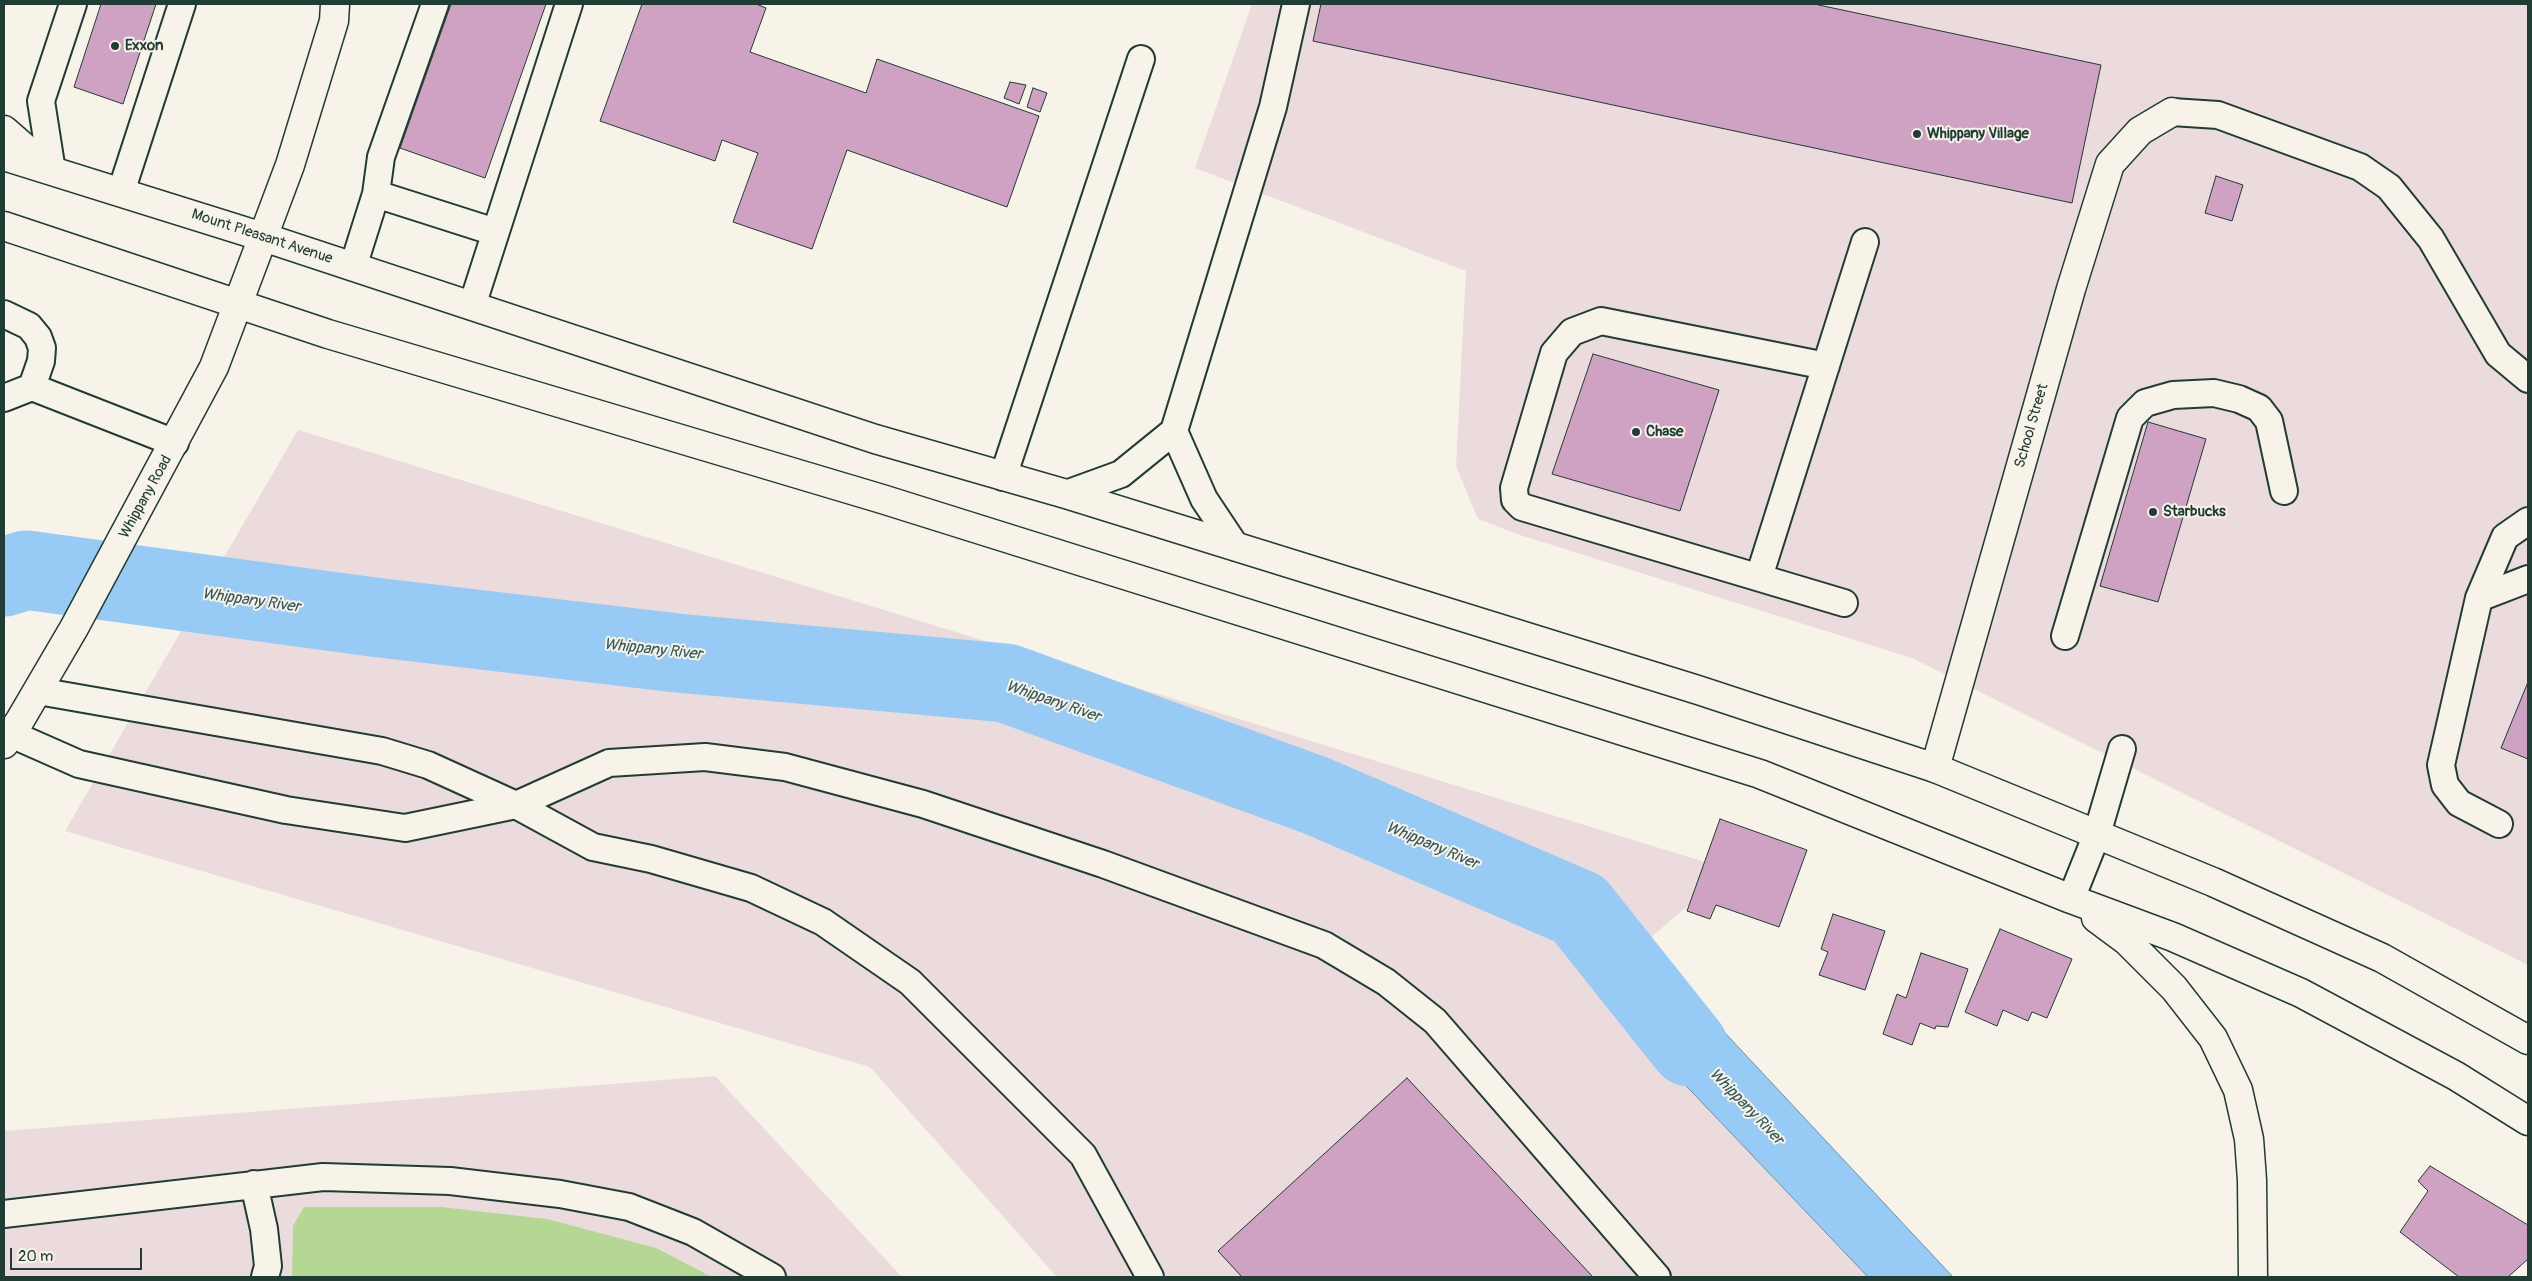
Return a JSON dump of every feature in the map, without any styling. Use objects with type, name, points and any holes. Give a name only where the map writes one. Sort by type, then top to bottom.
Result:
[{"type":"main road","name":"Whippany Road","points":[[7,739],[38,691],[74,628],[214,368],[290,165],[334,22],[336,4]]},
{"type":"main road","name":"School Street","points":[[1935,768],[2071,289],[2110,164],[2140,131],[2172,112]]},
{"type":"main road","points":[[4,130],[52,171]]},
{"type":"main road","name":"Mount Pleasant Avenue","points":[[4,156],[263,237],[875,438],[1066,494],[1688,687],[1935,768],[2213,882],[2382,958],[2528,1040]]},
{"type":"main road","points":[[4,226],[328,334],[882,499],[1760,774],[2071,899],[2173,937],[2301,993],[2456,1076],[2528,1121]]},
{"type":"main road","points":[[2071,899],[2127,941],[2174,988],[2213,1038],[2238,1090],[2249,1139],[2252,1180],[2252,1277]]},
{"type":"lane","points":[[52,171],[41,101],[73,4]]},
{"type":"lane","points":[[121,192],[182,4]]},
{"type":"lane","points":[[353,267],[376,194],[381,157],[435,4]]},
{"type":"lane","points":[[472,306],[569,4]]},
{"type":"lane","points":[[1066,494],[1121,474],[1174,431],[1273,107],[1296,4]]},
{"type":"lane","points":[[1003,477],[1141,59]]},
{"type":"lane","points":[[2172,112],[2218,115],[2360,167],[2389,187],[2431,239],[2498,354],[2528,379]]},
{"type":"lane","points":[[376,194],[495,232]]},
{"type":"lane","points":[[1759,577],[1865,242]]},
{"type":"lane","points":[[4,314],[29,326],[42,348],[41,361],[32,386],[4,398]]},
{"type":"lane","points":[[1826,366],[1601,321],[1572,332],[1554,353],[1514,488],[1515,500],[1522,508],[1759,577],[1844,604]]},
{"type":"lane","points":[[32,386],[170,451]]},
{"type":"lane","points":[[2065,636],[2130,418],[2145,403],[2173,395],[2214,393],[2239,399],[2259,408],[2269,421],[2284,491]]},
{"type":"lane","points":[[1174,431],[1204,499],[1236,547]]},
{"type":"lane","points":[[2499,824],[2459,803],[2445,785],[2441,766],[2479,598],[2506,538],[2528,522]]},
{"type":"lane","points":[[2479,598],[2528,579]]},
{"type":"lane","points":[[38,691],[382,751],[428,766],[516,805],[593,847],[651,859],[751,888],[823,922],[910,982],[1083,1155],[1150,1277]]},
{"type":"lane","points":[[7,739],[79,764],[286,810],[405,828],[516,805],[610,763],[705,757],[785,767],[923,804],[1103,864],[1324,945],[1386,982],[1435,1021],[1657,1277]]},
{"type":"lane","points":[[2071,899],[2097,834],[2122,749]]},
{"type":"lane","points":[[4,1214],[323,1177],[440,1181],[570,1196],[629,1207],[693,1232],[772,1277]]},
{"type":"lane","points":[[254,1184],[264,1230],[268,1266],[265,1277]]},
{"type":"shaded area","points":[[1252,4],[2528,4],[2528,965],[1912,658],[1520,535],[1478,519],[1456,466],[1466,271],[1195,168]]},
{"type":"shaded area","points":[[298,430],[1705,862],[1728,872],[1592,987],[1868,1277],[1057,1277],[870,1067],[65,831]]},
{"type":"shaded area","points":[[715,1076],[902,1277],[4,1277],[4,1131]]},
{"type":"green space","points":[[304,1207],[441,1207],[547,1219],[656,1248],[712,1277],[292,1277],[293,1226]]},
{"type":"water","points":[[1642,944],[1953,1277],[1868,1277],[1592,987]]},
{"type":"building","name":"Exxon","points":[[101,4],[156,4],[123,104],[74,87]]},
{"type":"building","points":[[451,4],[546,4],[485,178],[400,148]]},
{"type":"building","points":[[642,4],[756,4],[766,8],[750,52],[866,93],[877,59],[1039,116],[1007,207],[847,150],[812,249],[733,222],[758,153],[722,140],[715,161],[600,121]]},
{"type":"building","name":"Whippany Village","points":[[1321,4],[1814,4],[2101,65],[2072,203],[1313,41]]},
{"type":"building","points":[[1010,82],[1026,85],[1019,104],[1004,98]]},
{"type":"building","points":[[1033,88],[1047,93],[1040,112],[1027,107]]},
{"type":"building","points":[[2216,176],[2243,185],[2232,221],[2205,213]]},
{"type":"building","name":"Chase","points":[[1593,354],[1719,390],[1680,511],[1552,474]]},
{"type":"building","name":"Starbucks","points":[[2148,422],[2206,439],[2158,602],[2100,586]]},
{"type":"building","points":[[2528,682],[2528,759],[2501,748]]},
{"type":"building","points":[[1720,819],[1807,850],[1779,927],[1716,905],[1710,919],[1687,911]]},
{"type":"building","points":[[1833,914],[1885,931],[1865,990],[1819,975],[1828,952],[1821,949]]},
{"type":"building","points":[[2000,929],[2072,959],[2047,1018],[2032,1012],[2028,1021],[2003,1010],[1997,1026],[1965,1012]]},
{"type":"building","points":[[1921,953],[1968,969],[1948,1027],[1936,1026],[1935,1029],[1920,1023],[1912,1045],[1883,1034],[1897,994],[1906,998]]},
{"type":"building","points":[[1407,1078],[1593,1277],[1242,1277],[1218,1251]]},
{"type":"building","points":[[2430,1166],[2528,1225],[2528,1259],[2508,1277],[2459,1277],[2400,1232],[2428,1191],[2418,1181]]},
{"type":"waterway","name":"Whippany River","points":[[4,577],[26,570],[373,617],[677,653],[1006,683],[1317,796],[1579,909],[1689,1047]]},
{"type":"place","name":"Exxon","points":[[115,46]]},
{"type":"place","name":"Whippany Village","points":[[1917,134]]},
{"type":"place","name":"Chase","points":[[1636,432]]},
{"type":"place","name":"Starbucks","points":[[2153,512]]}]
